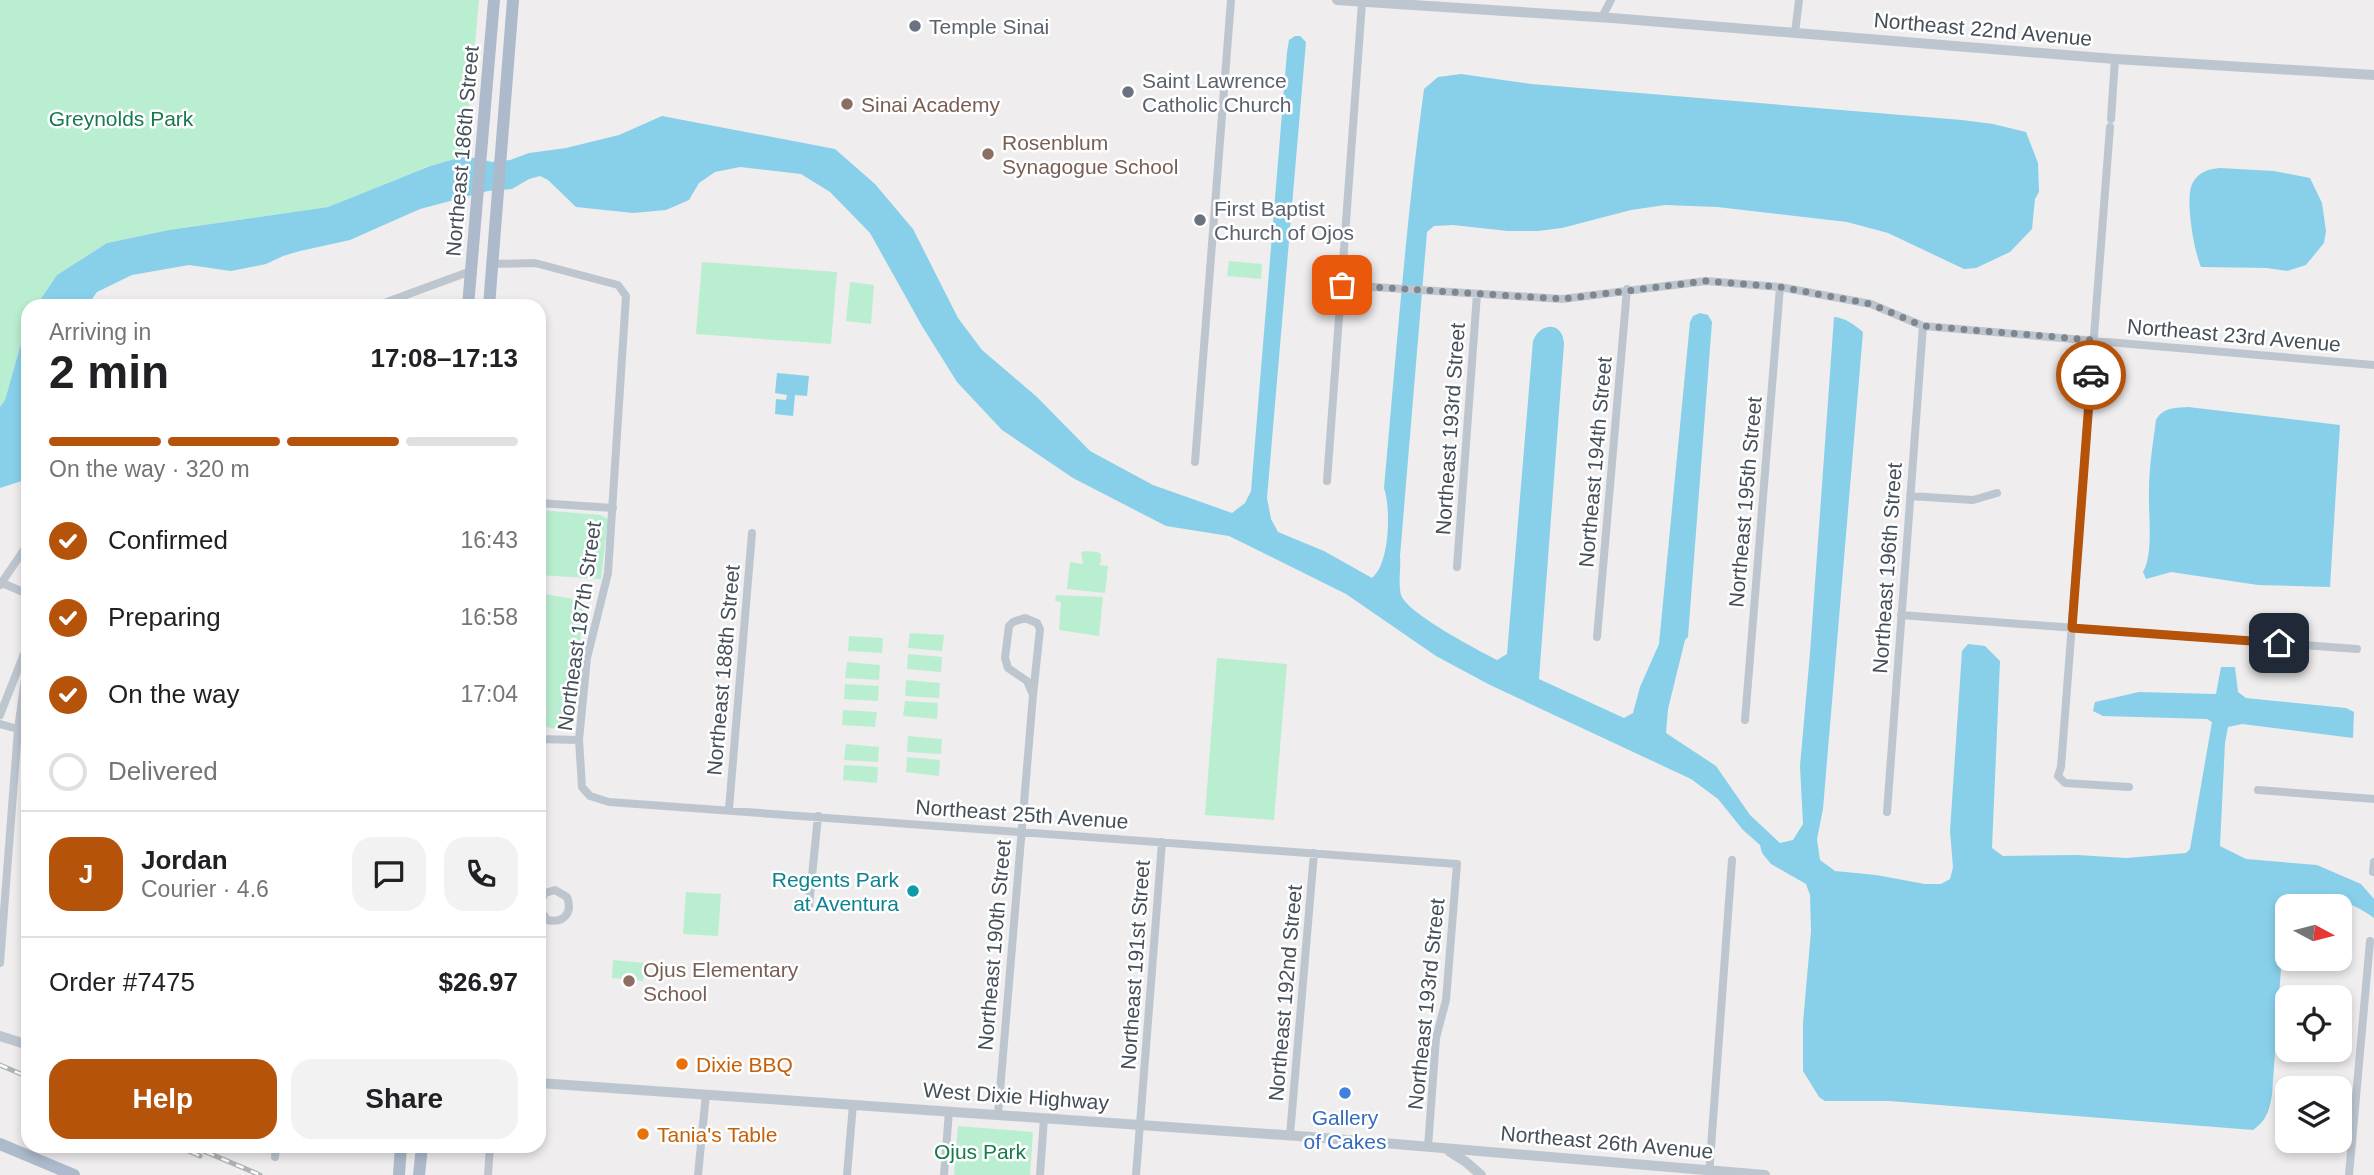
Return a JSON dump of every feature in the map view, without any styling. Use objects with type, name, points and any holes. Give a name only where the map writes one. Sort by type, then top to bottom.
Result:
[{"type":"main road","name":"Northeast 186th Street","points":[[469,299],[494,0]]},
{"type":"main road","name":"Northeast 186th Street","points":[[490,299],[513,0]]},
{"type":"main road","points":[[485,115],[504,116]]},
{"type":"main road","points":[[0,1144],[21,1153]]},
{"type":"main road","points":[[21,1153],[73,1175]]},
{"type":"main road","points":[[398,1175],[400,1153]]},
{"type":"main road","points":[[419,1175],[421,1153]]},
{"type":"street","points":[[1195,462],[1231,0]]},
{"type":"street","name":"Northeast 22nd Avenue","points":[[1337,0],[1602,17],[2115,59],[2374,75]]},
{"type":"street","points":[[1602,17],[1611,0]]},
{"type":"street","points":[[1795,33],[1800,0]]},
{"type":"street","points":[[1327,481],[1362,3]]},
{"type":"street","points":[[2115,59],[2061,767],[2058,776],[2064,783],[2129,787]]},
{"type":"street","name":"Northeast 187th Street","points":[[492,264],[535,263],[618,285],[626,296],[608,573],[587,658],[579,740],[582,759],[581,783],[586,793]]},
{"type":"street","points":[[395,299],[471,271]]},
{"type":"street","name":"Northeast 23rd Avenue","points":[[1342,285],[1562,299],[1706,281],[1780,287],[1871,304],[1923,326],[2374,365]]},
{"type":"street","name":"Northeast 195th Street","points":[[1745,720],[1780,287]]},
{"type":"street","name":"Northeast 194th Street","points":[[1597,637],[1627,289]]},
{"type":"street","name":"Northeast 193rd Street","points":[[1457,567],[1477,294]]},
{"type":"street","name":"Northeast 196th Street","points":[[1887,812],[1923,326]]},
{"type":"street","points":[[1910,496],[1973,500],[1997,493]]},
{"type":"street","points":[[546,503],[613,508]]},
{"type":"street","name":"Northeast 188th Street","points":[[729,809],[752,533]]},
{"type":"street","points":[[21,554],[1,584],[21,591]]},
{"type":"street","points":[[1902,615],[2357,649]]},
{"type":"street","name":"Northeast 190th Street","points":[[998,1115],[1032,695],[1040,629],[1037,623],[1025,618],[1009,626],[1005,657],[1008,668],[1027,681],[1032,695]]},
{"type":"street","points":[[0,715],[21,662]]},
{"type":"street","points":[[15,676],[21,675]]},
{"type":"street","points":[[0,960],[21,708]]},
{"type":"street","points":[[0,723],[18,729]]},
{"type":"street","points":[[546,739],[579,740]]},
{"type":"street","points":[[2258,790],[2374,799]]},
{"type":"street","name":"Northeast 25th Avenue","points":[[586,793],[609,802],[1457,864]]},
{"type":"street","points":[[809,906],[818,816]]},
{"type":"street","name":"Northeast 191st Street","points":[[1136,1175],[1162,842]]},
{"type":"street","name":"Northeast 192nd Street","points":[[1290,1135],[1314,853]]},
{"type":"street","points":[[1709,1173],[1732,860]]},
{"type":"street","points":[[2373,872],[2374,862]]},
{"type":"street","name":"Northeast 193rd Street","points":[[1428,1147],[1436,1038],[1446,1000],[1457,864]]},
{"type":"street","points":[[546,891],[559,891],[567,897],[569,911],[558,921],[546,919]]},
{"type":"street","points":[[546,894],[550,891]]},
{"type":"street","points":[[2349,1175],[2370,941]]},
{"type":"street","points":[[0,1036],[21,1043]]},
{"type":"street","name":"West Dixie Highway","points":[[546,1083],[1428,1147],[1445,1149],[1463,1159],[1480,1175]]},
{"type":"street","points":[[698,1175],[706,1094]]},
{"type":"street","points":[[847,1175],[853,1104]]},
{"type":"street","points":[[944,1175],[949,1111]]},
{"type":"street","points":[[1040,1175],[1044,1118]]},
{"type":"street","name":"Northeast 26th Avenue","points":[[1445,1149],[1709,1173],[1765,1175]]},
{"type":"street","points":[[275,1153],[275,1157]]},
{"type":"street","points":[[488,1175],[490,1153]]},
{"type":"green space","name":"Greynolds Park","points":[[0,0],[479,0],[465,156],[429,166],[328,207],[169,230],[107,243],[57,275],[41,299],[21,299],[21,344],[5,400],[0,407]]},
{"type":"green space","points":[[1229,261],[1262,264],[1261,279],[1227,276]]},
{"type":"green space","points":[[702,262],[837,272],[831,344],[696,334]]},
{"type":"green space","points":[[850,282],[874,285],[871,324],[846,321]]},
{"type":"green space","points":[[546,511],[601,515],[608,519],[601,579],[546,575]]},
{"type":"green space","points":[[1084,551],[1101,554],[1099,565],[1108,566],[1105,593],[1067,589],[1070,562],[1083,564],[1081,553]]},
{"type":"green space","points":[[546,594],[580,600],[584,607],[572,718],[567,726],[546,727]]},
{"type":"green space","points":[[1056,595],[1103,597],[1099,636],[1059,630],[1061,602],[1055,601]]},
{"type":"green space","points":[[910,633],[944,635],[942,651],[908,648]]},
{"type":"green space","points":[[849,636],[883,638],[882,653],[848,651]]},
{"type":"green space","points":[[908,654],[942,657],[941,672],[907,669]]},
{"type":"green space","points":[[1217,658],[1287,664],[1274,820],[1205,815]]},
{"type":"green space","points":[[847,662],[880,665],[879,680],[845,678]]},
{"type":"green space","points":[[906,680],[940,683],[939,698],[905,696]]},
{"type":"green space","points":[[845,684],[879,686],[878,701],[844,699]]},
{"type":"green space","points":[[905,701],[938,703],[937,719],[903,716]]},
{"type":"green space","points":[[843,710],[877,712],[875,727],[842,725]]},
{"type":"green space","points":[[908,736],[942,739],[941,754],[907,752]]},
{"type":"green space","points":[[846,744],[879,747],[878,762],[844,760]]},
{"type":"green space","points":[[907,757],[940,760],[939,776],[906,772]]},
{"type":"green space","points":[[844,765],[878,767],[877,783],[843,780]]},
{"type":"green space","points":[[686,892],[721,894],[718,936],[683,934]]},
{"type":"green space","points":[[613,960],[645,963],[643,981],[612,978]]},
{"type":"green space","name":"Ojus Park","points":[[958,1126],[1033,1132],[1030,1175],[954,1175]]},
{"type":"water","points":[[1295,36],[1300,36],[1306,42],[1267,498],[1271,519],[1278,532],[1324,551],[1372,578],[1378,571],[1386,549],[1388,509],[1384,488],[1424,89],[1438,77],[1461,74],[1531,84],[1962,120],[2026,132],[2038,163],[2039,192],[2035,199],[2032,229],[2010,252],[1976,268],[1964,269],[1888,233],[1847,222],[1717,207],[1665,205],[1538,231],[1434,226],[1427,232],[1400,556],[1401,595],[1416,612],[1460,640],[1497,660],[1507,654],[1533,341],[1541,330],[1556,328],[1563,336],[1564,344],[1539,679],[1624,718],[1633,713],[1640,687],[1659,644],[1690,322],[1693,316],[1700,313],[1708,315],[1712,322],[1688,637],[1668,709],[1666,733],[1716,766],[1750,815],[1780,843],[1793,840],[1803,824],[1800,766],[1834,317],[1849,322],[1863,332],[1823,809],[1817,839],[1820,860],[1835,871],[1925,884],[1941,884],[1950,879],[1953,867],[1950,831],[1962,651],[1968,644],[1985,646],[2000,661],[1992,848],[2003,856],[2077,855],[2126,858],[2186,853],[2190,849],[2212,722],[2207,719],[2103,716],[2093,711],[2095,702],[2139,692],[2216,694],[2221,667],[2235,667],[2238,692],[2246,698],[2346,708],[2354,712],[2353,738],[2242,724],[2228,727],[2220,846],[2246,859],[2317,865],[2361,884],[2374,899],[2374,918],[2352,905],[2352,894],[2275,894],[2275,971],[2281,971],[2280,985],[2275,985],[2272,1095],[2267,1115],[2258,1126],[2253,1130],[1889,1101],[1825,1101],[1819,1097],[1803,1071],[1803,1023],[1811,931],[1810,895],[1806,884],[1771,864],[1762,853],[1760,845],[1743,830],[1718,799],[1691,779],[1490,685],[1436,656],[1346,594],[1229,536],[1166,526],[1073,478],[1002,430],[957,382],[870,233],[830,192],[801,174],[740,167],[715,172],[699,183],[689,200],[666,210],[633,213],[576,207],[548,180],[540,176],[512,189],[488,191],[420,209],[350,240],[300,251],[266,264],[231,271],[189,265],[132,275],[97,292],[92,299],[41,299],[57,275],[107,243],[169,230],[328,207],[430,166],[465,156],[492,162],[510,160],[529,153],[566,148],[619,135],[662,116],[835,149],[875,184],[913,229],[958,318],[982,350],[1037,397],[1090,451],[1153,485],[1232,513],[1245,503],[1251,491],[1289,40]]},
{"type":"water","points":[[2220,168],[2274,171],[2310,178],[2322,203],[2326,231],[2324,243],[2306,265],[2287,271],[2201,267],[2191,226],[2190,192],[2194,180],[2200,174]]},
{"type":"water","points":[[21,344],[21,481],[0,488],[0,407],[5,400]]},
{"type":"water","points":[[777,373],[809,376],[807,396],[795,395],[793,416],[775,414],[776,399],[786,400],[787,395],[775,393]]},
{"type":"water","points":[[2188,407],[2340,425],[2330,587],[2258,585],[2171,572],[2146,579],[2143,572],[2149,544],[2149,482],[2156,420],[2166,410]]},
{"type":"railway","points":[[0,1065],[21,1074]]},
{"type":"railway","points":[[193,1153],[200,1156]]},
{"type":"railway","points":[[208,1153],[260,1175]]},
{"type":"way so far","points":[[1342,285],[1562,299],[1706,281],[1780,287],[1871,304],[1923,326],[2093,340],[2091,375]]},
{"type":"place","name":"Temple Sinai","points":[[915,26]]},
{"type":"place","name":"Saint Lawrence Catholic Church","points":[[1128,92]]},
{"type":"place","name":"Sinai Academy","points":[[847,104]]},
{"type":"place","name":"Rosenblum Synagogue School","points":[[988,154]]},
{"type":"place","name":"First Baptist Church of Ojos","points":[[1200,220]]},
{"type":"place","name":"Regents Park at Aventura","points":[[913,891]]},
{"type":"place","name":"Ojus Elementary School","points":[[629,981]]},
{"type":"place","name":"Dixie BBQ","points":[[682,1064]]},
{"type":"place","name":"Gallery of Cakes","points":[[1345,1093]]},
{"type":"place","name":"Tania's Table","points":[[643,1134]]},
{"type":"route","points":[[2091,375],[2072,628],[2279,643]]}]
